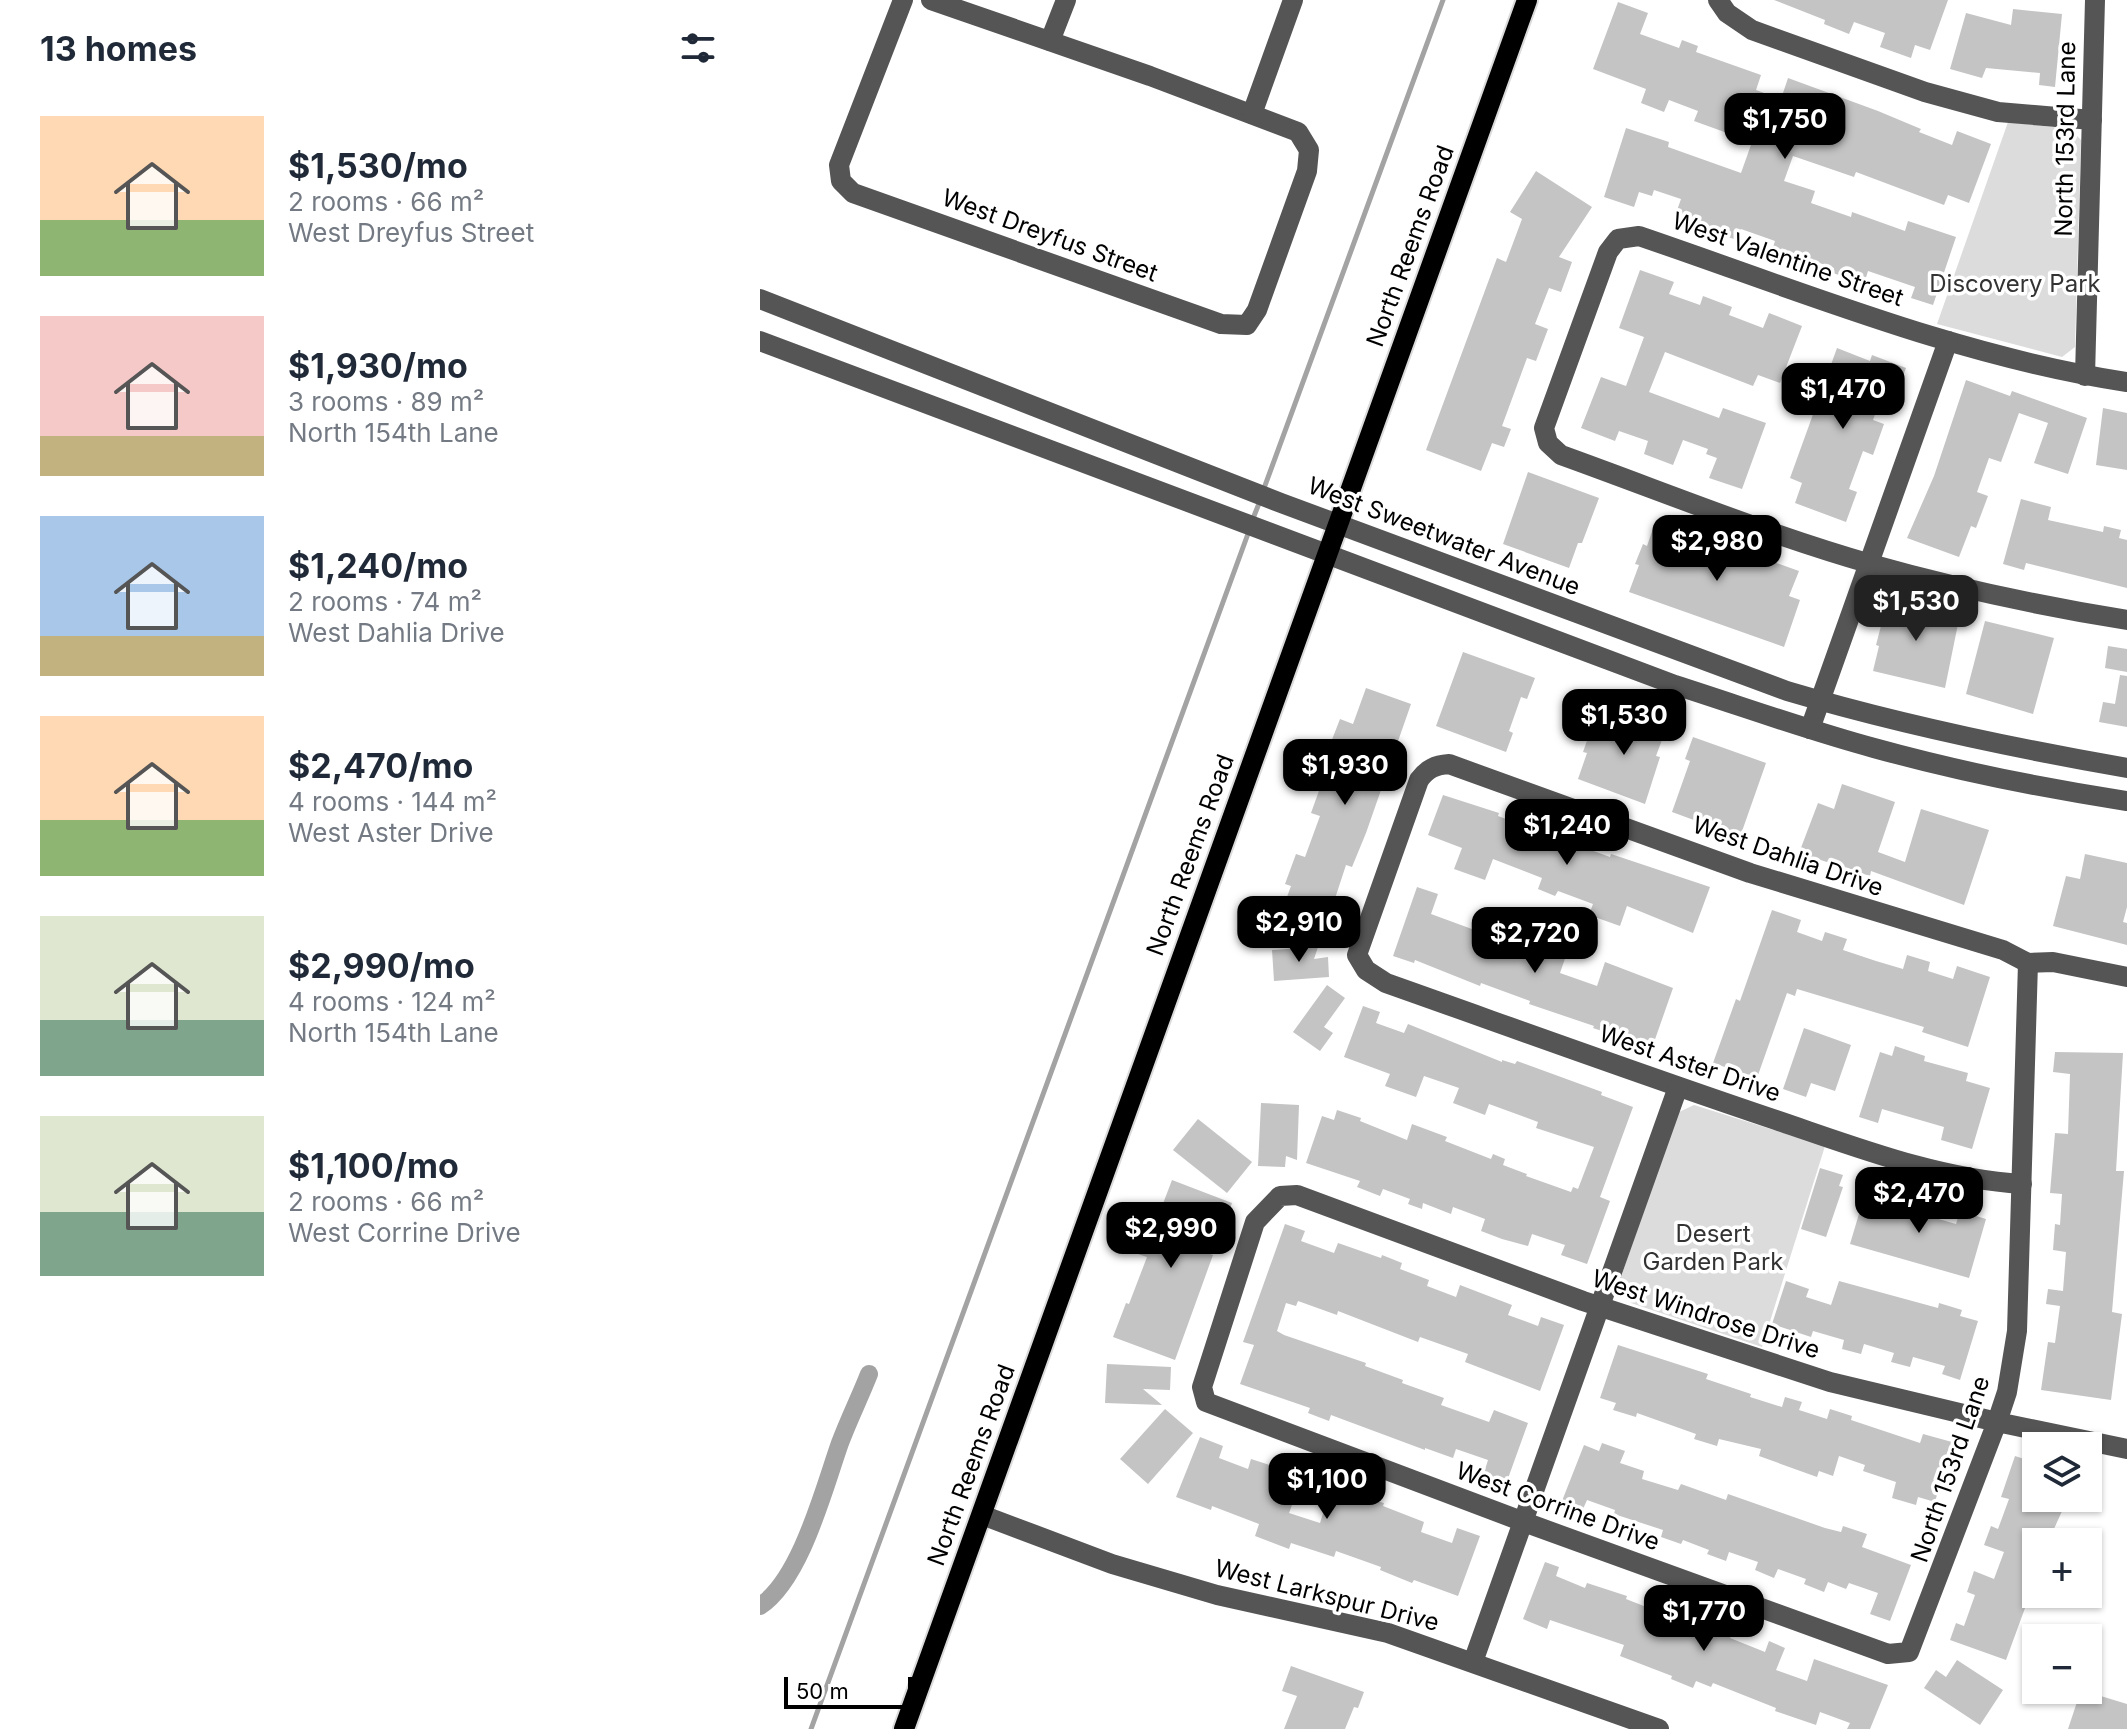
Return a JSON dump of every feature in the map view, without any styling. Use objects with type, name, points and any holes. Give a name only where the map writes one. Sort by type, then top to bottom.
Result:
[{"type":"main road","name":"North Reems Road","points":[[904,1729],[1527,0]]},
{"type":"street","name":"West Dreyfus Street","points":[[903,0],[839,165],[841,181],[853,193],[1221,324],[1247,325],[1257,310],[1307,171],[1309,150],[1298,132],[1252,114]]},
{"type":"street","points":[[931,0],[1252,114],[1293,0]]},
{"type":"street","points":[[1050,41],[1066,0]]},
{"type":"street","points":[[1718,0],[1727,13],[1752,30],[1925,92],[1998,112],[2092,120]]},
{"type":"street","name":"North 153rd Lane","points":[[2085,376],[2095,0]]},
{"type":"street","name":"West Valentine Street","points":[[1869,563],[1561,455],[1548,443],[1544,428],[1608,252],[1618,239],[1639,236],[1948,341],[2085,376],[2127,382]]},
{"type":"street","name":"West Sweetwater Avenue","points":[[760,299],[1262,495],[1705,662],[1820,700],[2008,746],[2127,768]]},
{"type":"street","points":[[760,341],[1675,685],[1810,729],[1930,763],[2127,801]]},
{"type":"street","points":[[1810,729],[1948,341]]},
{"type":"street","points":[[1869,563],[1970,590],[2127,620]]},
{"type":"street","name":"West Dahlia Drive","points":[[1437,765],[1449,764],[1750,873],[2003,950],[2028,963],[2053,962],[2127,977]]},
{"type":"street","name":"West Aster Drive","points":[[1437,765],[1426,771],[1419,780],[1357,955],[1366,970],[1386,983],[1678,1087],[1924,1167],[1982,1181],[2022,1184]]},
{"type":"street","name":"North 153rd Lane","points":[[1909,1652],[2007,1392],[2017,1331],[2028,963]]},
{"type":"street","points":[[1473,1662],[1678,1087]]},
{"type":"street","name":"West Windrose Drive","points":[[1202,1387],[1255,1222],[1280,1196],[1297,1195],[1600,1306],[1830,1382],[2127,1449]]},
{"type":"street","name":"West Corrine Drive","points":[[1202,1387],[1206,1402],[1524,1522],[1888,1654],[1909,1652]]},
{"type":"street","name":"West Larkspur Drive","points":[[982,1515],[1112,1564],[1217,1595],[1388,1633],[1659,1729]]},
{"type":"green space","name":"Discovery Park","points":[[2008,122],[2070,129],[2081,140],[2075,347],[2062,357],[1937,324]]},
{"type":"green space","name":"Desert Garden Park","points":[[1694,1105],[1825,1146],[1762,1347],[1631,1303],[1619,1283],[1677,1113]]},
{"type":"building","points":[[1774,0],[1948,0],[1930,50],[1915,45],[1911,58],[1880,47],[1885,33],[1854,22],[1849,34],[1824,24],[1825,20]]},
{"type":"building","points":[[1618,2],[1648,13],[1640,34],[1679,48],[1682,40],[1698,46],[1696,52],[1761,75],[1756,90],[1781,99],[1788,78],[1878,111],[1952,145],[1957,131],[1991,144],[1969,203],[1948,195],[1944,205],[1856,172],[1854,177],[1793,156],[1784,181],[1815,191],[1811,203],[1851,217],[1852,212],[1905,231],[1908,221],[1956,237],[1933,305],[1911,298],[1915,287],[1868,271],[1864,284],[1833,273],[1834,268],[1773,247],[1775,241],[1741,229],[1737,240],[1675,216],[1681,199],[1654,190],[1652,196],[1639,192],[1634,207],[1604,197],[1626,128],[1669,142],[1668,147],[1741,173],[1752,142],[1694,121],[1698,111],[1669,100],[1664,112],[1641,103],[1646,89],[1593,69]]},
{"type":"building","points":[[2013,9],[2062,14],[2055,87],[2039,85],[2040,73],[1986,68],[1982,78],[1950,69],[1966,13],[2011,25]]},
{"type":"building","points":[[1536,171],[1592,207],[1559,257],[1572,262],[1561,292],[1549,288],[1535,324],[1548,329],[1536,361],[1527,358],[1502,426],[1511,429],[1504,447],[1492,443],[1481,471],[1426,450],[1497,258],[1506,262],[1522,219],[1510,212]]},
{"type":"building","points":[[1640,270],[1674,282],[1669,294],[1700,305],[1703,296],[1732,307],[1729,315],[1763,328],[1769,313],[1802,326],[1780,383],[1758,375],[1753,386],[1665,352],[1649,392],[1719,418],[1723,408],[1766,423],[1742,489],[1709,478],[1717,458],[1706,454],[1708,449],[1683,440],[1673,465],[1644,454],[1648,441],[1619,431],[1615,441],[1581,428],[1601,377],[1626,386],[1644,337],[1619,328]]},
{"type":"building","points":[[1837,348],[1870,361],[1872,355],[1906,368],[1894,399],[1882,395],[1873,420],[1884,424],[1873,455],[1863,451],[1849,489],[1857,492],[1846,522],[1795,503],[1802,483],[1790,478]]},
{"type":"building","points":[[1966,380],[2010,396],[2012,391],[2087,418],[2068,474],[2034,463],[2048,423],[2019,413],[2001,462],[1989,458],[1977,492],[1988,496],[1976,528],[1971,526],[1959,557],[1907,538],[1934,476]]},
{"type":"building","points":[[2103,408],[2127,413],[2127,470],[2096,465]]},
{"type":"building","points":[[1528,472],[1599,498],[1569,568],[1503,544]]},
{"type":"building","points":[[2021,499],[2051,507],[2048,520],[2103,532],[2104,526],[2121,530],[2119,538],[2127,540],[2127,588],[2026,563],[2024,570],[2003,564]]},
{"type":"building","points":[[1656,520],[1799,571],[1789,596],[1800,600],[1784,647],[1629,592],[1639,565],[1635,564],[1643,544],[1647,546]]},
{"type":"building","points":[[1888,599],[1960,614],[1945,688],[1873,671]]},
{"type":"building","points":[[1985,621],[2054,638],[2033,714],[1966,694]]},
{"type":"building","points":[[2108,646],[2127,649],[2127,672],[2105,668]]},
{"type":"building","points":[[1463,652],[1535,678],[1527,699],[1521,697],[1509,731],[1513,733],[1506,752],[1436,726]]},
{"type":"building","points":[[2120,675],[2127,676],[2127,727],[2099,722],[2103,702],[2115,704]]},
{"type":"building","points":[[1366,688],[1411,704],[1366,833],[1352,867],[1346,865],[1324,932],[1280,916],[1291,886],[1285,884],[1296,854],[1305,857],[1320,816],[1311,813],[1320,788],[1327,791],[1341,754],[1328,750],[1340,719],[1353,724]]},
{"type":"building","points":[[1614,710],[1666,729],[1645,804],[1578,779],[1590,732],[1604,737]]},
{"type":"building","points":[[1693,737],[1766,763],[1740,837],[1672,812],[1690,761],[1685,759]]},
{"type":"building","points":[[1842,784],[1895,802],[1878,852],[1905,862],[1921,809],[1989,830],[1964,905],[1871,871],[1870,876],[1799,853],[1818,803],[1834,809]]},
{"type":"building","points":[[1443,795],[1499,813],[1498,816],[1610,857],[1611,854],[1710,887],[1693,933],[1627,906],[1620,926],[1589,915],[1593,904],[1558,891],[1555,896],[1538,889],[1542,878],[1493,859],[1485,880],[1454,869],[1462,848],[1428,835]]},
{"type":"building","points":[[2085,854],[2127,863],[2127,907],[2123,922],[2127,923],[2127,945],[2053,926],[2066,876],[2080,879]]},
{"type":"building","points":[[1417,887],[1438,894],[1431,914],[1480,932],[1478,938],[1503,947],[1505,941],[1535,952],[1540,937],[1569,947],[1560,973],[1597,986],[1605,962],[1673,988],[1652,1048],[1529,1004],[1530,1001],[1481,983],[1480,986],[1415,960],[1414,963],[1393,956]]},
{"type":"building","points":[[1772,910],[1801,920],[1797,932],[1822,941],[1825,932],[1847,939],[1843,950],[1876,961],[1903,969],[1907,955],[1930,962],[1928,971],[1953,979],[1957,966],[1990,977],[1968,1047],[1922,1032],[1924,1027],[1797,989],[1795,996],[1787,993],[1757,1078],[1713,1063],[1736,999],[1740,1001]]},
{"type":"building","points":[[1318,947],[1314,959],[1328,957],[1329,977],[1274,981],[1272,950]]},
{"type":"building","points":[[1327,985],[1345,998],[1324,1027],[1333,1033],[1320,1051],[1293,1032]]},
{"type":"building","points":[[1363,1006],[1380,1012],[1376,1023],[1404,1033],[1408,1024],[1502,1062],[1515,1064],[1517,1061],[1602,1092],[1601,1095],[1633,1107],[1600,1197],[1610,1201],[1587,1264],[1561,1255],[1565,1245],[1532,1234],[1528,1246],[1502,1239],[1481,1231],[1485,1219],[1453,1207],[1451,1214],[1423,1203],[1422,1209],[1408,1204],[1410,1199],[1383,1189],[1380,1196],[1357,1187],[1360,1181],[1306,1163],[1322,1116],[1334,1120],[1337,1110],[1407,1140],[1412,1124],[1491,1159],[1493,1154],[1505,1159],[1503,1165],[1571,1192],[1573,1187],[1578,1189],[1594,1147],[1536,1128],[1538,1122],[1489,1104],[1485,1115],[1453,1103],[1459,1088],[1424,1076],[1416,1097],[1385,1086],[1390,1074],[1344,1057]]},
{"type":"building","points":[[1804,1028],[1851,1045],[1835,1091],[1811,1083],[1806,1097],[1783,1089]]},
{"type":"building","points":[[1895,1046],[1925,1056],[1924,1061],[1968,1073],[1966,1081],[1990,1088],[1972,1149],[1941,1140],[1944,1127],[1882,1109],[1878,1123],[1859,1117],[1880,1052],[1892,1056]]},
{"type":"building","points":[[2055,1052],[2123,1053],[2116,1171],[2124,1171],[2112,1312],[2122,1314],[2111,1400],[2041,1390],[2048,1342],[2055,1343],[2060,1306],[2046,1304],[2048,1289],[2063,1291],[2066,1252],[2053,1250],[2055,1224],[2060,1225],[2062,1194],[2050,1193],[2055,1133],[2068,1134],[2070,1074],[2053,1072]]},
{"type":"building","points":[[1261,1103],[1299,1105],[1297,1160],[1286,1156],[1285,1167],[1258,1166]]},
{"type":"building","points":[[1198,1119],[1252,1162],[1227,1193],[1173,1150]]},
{"type":"building","points":[[1820,1168],[1843,1175],[1839,1186],[1843,1187],[1826,1237],[1801,1229]]},
{"type":"building","points":[[1172,1180],[1232,1203],[1224,1225],[1213,1220],[1202,1251],[1213,1255],[1175,1360],[1113,1337],[1147,1257],[1135,1253],[1148,1219],[1156,1222]]},
{"type":"building","points":[[1902,1192],[1926,1200],[1921,1214],[1956,1224],[1960,1211],[1986,1219],[1969,1278],[1850,1244],[1864,1197],[1897,1207]]},
{"type":"building","points":[[1285,1224],[1305,1231],[1301,1241],[1334,1253],[1338,1243],[1381,1258],[1382,1255],[1402,1263],[1400,1269],[1429,1280],[1427,1286],[1456,1297],[1460,1285],[1512,1305],[1508,1315],[1538,1326],[1541,1317],[1564,1325],[1540,1391],[1465,1362],[1468,1354],[1420,1337],[1418,1342],[1338,1311],[1337,1315],[1298,1301],[1296,1306],[1286,1303],[1277,1331],[1284,1335],[1366,1363],[1365,1366],[1403,1380],[1402,1383],[1444,1398],[1441,1405],[1489,1422],[1494,1410],[1528,1423],[1506,1484],[1483,1476],[1488,1460],[1456,1449],[1453,1458],[1331,1415],[1329,1421],[1308,1413],[1310,1408],[1240,1384],[1254,1345],[1243,1342]]},
{"type":"building","points":[[1786,1281],[1809,1289],[1806,1297],[1831,1305],[1839,1281],[1938,1308],[1939,1303],[1962,1310],[1960,1316],[1978,1321],[1960,1380],[1942,1374],[1945,1366],[1913,1357],[1910,1367],[1891,1362],[1894,1353],[1864,1344],[1861,1354],[1842,1349],[1844,1340],[1813,1331],[1811,1337],[1772,1324]]},
{"type":"building","points":[[1618,1345],[1708,1374],[1706,1379],[1782,1407],[1785,1397],[1802,1402],[1799,1410],[1827,1419],[1830,1409],[1852,1416],[1851,1420],[1920,1443],[1923,1434],[1952,1442],[1935,1502],[1918,1497],[1916,1505],[1892,1498],[1896,1482],[1863,1471],[1865,1465],[1839,1456],[1833,1476],[1819,1471],[1817,1477],[1759,1456],[1761,1449],[1719,1439],[1717,1446],[1694,1439],[1696,1434],[1637,1413],[1636,1417],[1613,1410],[1616,1403],[1600,1398]]},
{"type":"building","points":[[1107,1364],[1171,1367],[1170,1390],[1143,1389],[1162,1405],[1105,1403]]},
{"type":"building","points":[[1165,1409],[1193,1433],[1148,1484],[1120,1459]]},
{"type":"building","points":[[1200,1437],[1223,1446],[1219,1458],[1248,1469],[1251,1459],[1303,1476],[1289,1513],[1320,1523],[1331,1488],[1384,1503],[1383,1506],[1424,1522],[1421,1532],[1452,1543],[1457,1528],[1480,1536],[1458,1596],[1414,1580],[1412,1583],[1380,1570],[1381,1567],[1336,1551],[1334,1557],[1291,1543],[1289,1549],[1255,1536],[1259,1524],[1212,1506],[1211,1510],[1176,1497]]},
{"type":"building","points":[[1602,1443],[1625,1451],[1620,1463],[1644,1471],[1642,1479],[1678,1490],[1681,1484],[1726,1500],[1728,1494],[1825,1528],[1841,1532],[1843,1526],[1867,1534],[1862,1547],[1911,1565],[1890,1621],[1870,1614],[1878,1593],[1849,1583],[1846,1589],[1828,1582],[1824,1592],[1804,1584],[1806,1579],[1778,1569],[1774,1578],[1755,1570],[1758,1562],[1729,1552],[1726,1561],[1707,1554],[1709,1550],[1683,1540],[1681,1544],[1661,1537],[1663,1530],[1614,1514],[1615,1510],[1587,1500],[1583,1509],[1562,1501],[1584,1445],[1599,1451]]},
{"type":"building","points":[[2015,1456],[2022,1458],[2022,1512],[2062,1512],[2054,1528],[2022,1528],[2022,1608],[2025,1608],[2006,1660],[1950,1640],[1956,1623],[1964,1626],[1975,1595],[1967,1592],[1974,1571],[1994,1579],[2004,1552],[1984,1545],[1991,1526],[1998,1529],[2009,1499],[2001,1497]]},
{"type":"building","points":[[1545,1562],[1559,1567],[1556,1576],[1585,1588],[1587,1583],[1627,1596],[1626,1599],[1659,1612],[1662,1604],[1681,1611],[1678,1619],[1709,1631],[1713,1622],[1733,1630],[1730,1638],[1765,1652],[1769,1641],[1785,1648],[1776,1670],[1807,1681],[1814,1659],[1888,1685],[1870,1729],[1847,1729],[1850,1723],[1820,1712],[1816,1725],[1775,1711],[1776,1708],[1713,1683],[1711,1687],[1696,1681],[1693,1688],[1671,1679],[1672,1676],[1620,1656],[1624,1645],[1550,1620],[1547,1629],[1523,1619]]},
{"type":"building","points":[[1957,1660],[2003,1690],[1980,1725],[1924,1688],[1936,1670],[1946,1677]]},
{"type":"building","points":[[1291,1666],[1364,1692],[1345,1729],[1284,1729],[1297,1696],[1282,1691]]},
{"type":"building","points":[[2102,1696],[2127,1704],[2127,1729],[2068,1729],[2076,1704],[2102,1704]]},
{"type":"waterway","points":[[1263,491],[1443,0]]},
{"type":"waterway","points":[[1252,521],[1260,501]]},
{"type":"waterway","points":[[811,1729],[1249,531]]},
{"type":"waterway","points":[[760,1606],[775,1593],[799,1554],[869,1374]]}]
